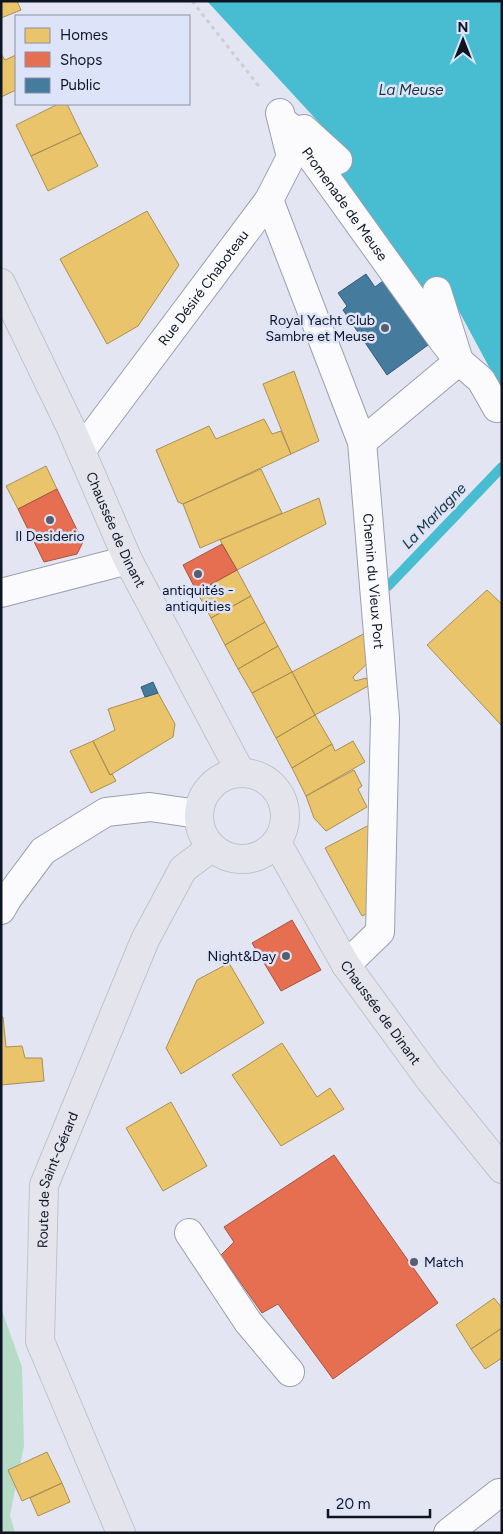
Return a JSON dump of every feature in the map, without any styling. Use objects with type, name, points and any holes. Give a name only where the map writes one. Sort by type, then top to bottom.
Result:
[{"type":"main road","name":"Chaussée de Dinant","points":[[1,283],[81,451],[128,560],[241,773]]},
{"type":"main road","points":[[241,773],[264,779],[281,797],[285,820],[277,843],[257,857],[232,859],[211,848],[201,832],[198,814],[205,793],[220,778],[241,773]]},
{"type":"main road","name":"Chaussée de Dinant","points":[[277,843],[346,965],[430,1080],[502,1169]]},
{"type":"main road","name":"Route de Saint-Gérard","points":[[122,1533],[40,1341],[44,1185],[145,940],[183,869],[211,848]]},
{"type":"street","points":[[280,113],[286,112],[338,160]]},
{"type":"street","name":"Rue Désiré Chaboteau","points":[[81,451],[269,200],[291,157],[280,113]]},
{"type":"street","name":"Promenade de Meuse","points":[[280,113],[459,360],[482,380],[497,408]]},
{"type":"street","name":"Chemin du Vieux Port","points":[[269,200],[362,442],[385,718],[380,932],[346,965]]},
{"type":"street","points":[[362,442],[459,360],[437,291]]},
{"type":"street","points":[[1,592],[128,560]]},
{"type":"street","points":[[1,910],[44,851],[106,812],[150,807],[198,814]]},
{"type":"street","points":[[189,1233],[248,1322],[290,1372]]},
{"type":"street","points":[[455,1530],[496,1501]]},
{"type":"path","points":[[192,1],[280,113]]},
{"type":"green space","points":[[1,1308],[22,1367],[24,1446],[10,1515],[15,1533],[1,1533]]},
{"type":"water","name":"La Meuse","points":[[207,1],[502,1],[502,391],[446,287],[427,295],[330,167],[347,153]]},
{"type":"building: Homes","points":[[1,1],[17,1],[21,10],[1,18]]},
{"type":"building: Homes","points":[[1,54],[5,60],[15,55],[15,90],[1,97]]},
{"type":"building: Homes","points":[[56,105],[67,105],[81,133],[31,156],[16,125]]},
{"type":"building: Homes","points":[[81,133],[98,166],[48,191],[31,156]]},
{"type":"building: Homes","points":[[147,211],[179,265],[138,326],[107,344],[60,259]]},
{"type":"building: Homes","points":[[294,371],[319,441],[291,454],[263,384]]},
{"type":"building: Homes","points":[[264,419],[272,434],[281,431],[291,454],[183,504],[178,502],[156,450],[209,426],[216,439]]},
{"type":"building: Homes","points":[[46,466],[57,489],[18,509],[6,486]]},
{"type":"building: Homes","points":[[261,469],[282,513],[200,548],[183,504]]},
{"type":"building: Homes","points":[[319,498],[326,524],[237,570],[220,540]]},
{"type":"building: Homes","points":[[237,570],[251,596],[211,618],[197,592]]},
{"type":"building: Homes","points":[[487,590],[502,604],[502,726],[427,645]]},
{"type":"building: Homes","points":[[251,596],[265,622],[225,645],[211,618]]},
{"type":"building: Homes","points":[[265,622],[278,646],[238,669],[225,645]]},
{"type":"building: Homes","points":[[367,632],[370,661],[353,677],[355,681],[366,678],[370,685],[315,715],[292,672]]},
{"type":"building: Homes","points":[[278,646],[292,672],[252,693],[238,669]]},
{"type":"building: Homes","points":[[292,672],[315,715],[276,738],[252,693]]},
{"type":"building: Homes","points":[[158,693],[175,724],[173,737],[110,775],[93,741],[115,730],[108,709]]},
{"type":"building: Homes","points":[[315,715],[332,744],[292,768],[276,738]]},
{"type":"building: Homes","points":[[93,741],[110,775],[112,774],[116,781],[91,793],[70,751]]},
{"type":"building: Homes","points":[[353,741],[365,762],[306,796],[292,768],[332,744],[335,751]]},
{"type":"building: Homes","points":[[354,770],[362,786],[358,789],[367,807],[326,831],[314,818],[306,796]]},
{"type":"building: Homes","points":[[373,823],[372,911],[362,916],[325,848]]},
{"type":"building: Homes","points":[[229,963],[264,1023],[181,1074],[166,1048],[197,980]]},
{"type":"building: Homes","points":[[1,1017],[3,1017],[6,1047],[22,1046],[25,1058],[42,1058],[44,1081],[1,1085]]},
{"type":"building: Homes","points":[[282,1043],[317,1097],[330,1088],[344,1109],[281,1146],[232,1075]]},
{"type":"building: Homes","points":[[171,1102],[207,1166],[163,1191],[126,1128]]},
{"type":"building: Homes","points":[[494,1298],[502,1308],[502,1328],[471,1349],[456,1325]]},
{"type":"building: Homes","points":[[502,1328],[502,1358],[485,1369],[471,1349]]},
{"type":"building: Homes","points":[[47,1452],[62,1483],[22,1501],[8,1470]]},
{"type":"building: Homes","points":[[62,1483],[70,1502],[38,1516],[30,1498]]},
{"type":"building: Shops","points":[[57,489],[83,542],[77,554],[44,562],[18,509]]},
{"type":"building: Shops","points":[[222,544],[237,570],[197,592],[183,565]]},
{"type":"building: Shops","name":"Night&Day","points":[[292,920],[321,970],[281,991],[252,943]]},
{"type":"building: Shops","points":[[334,1155],[438,1303],[333,1379],[278,1304],[262,1313],[221,1255],[234,1242],[224,1227]]},
{"type":"building: Public","name":"Royal Yacht Club Sambre et Meuse","points":[[366,274],[375,287],[383,281],[428,345],[387,375],[343,310],[347,306],[338,293]]},
{"type":"building: Public","points":[[153,682],[158,693],[145,697],[141,687]]},
{"type":"waterway","name":"La Marlagne","points":[[388,586],[502,467]]},
{"type":"place","name":"Royal Yacht Club Sambre et Meuse","points":[[385,328]]},
{"type":"place","name":"Il Desiderio","points":[[50,520]]},
{"type":"place","name":"antiquités - antiquities","points":[[198,574]]},
{"type":"place","name":"Night&Day","points":[[286,956]]},
{"type":"place","name":"Match","points":[[414,1262]]}]
